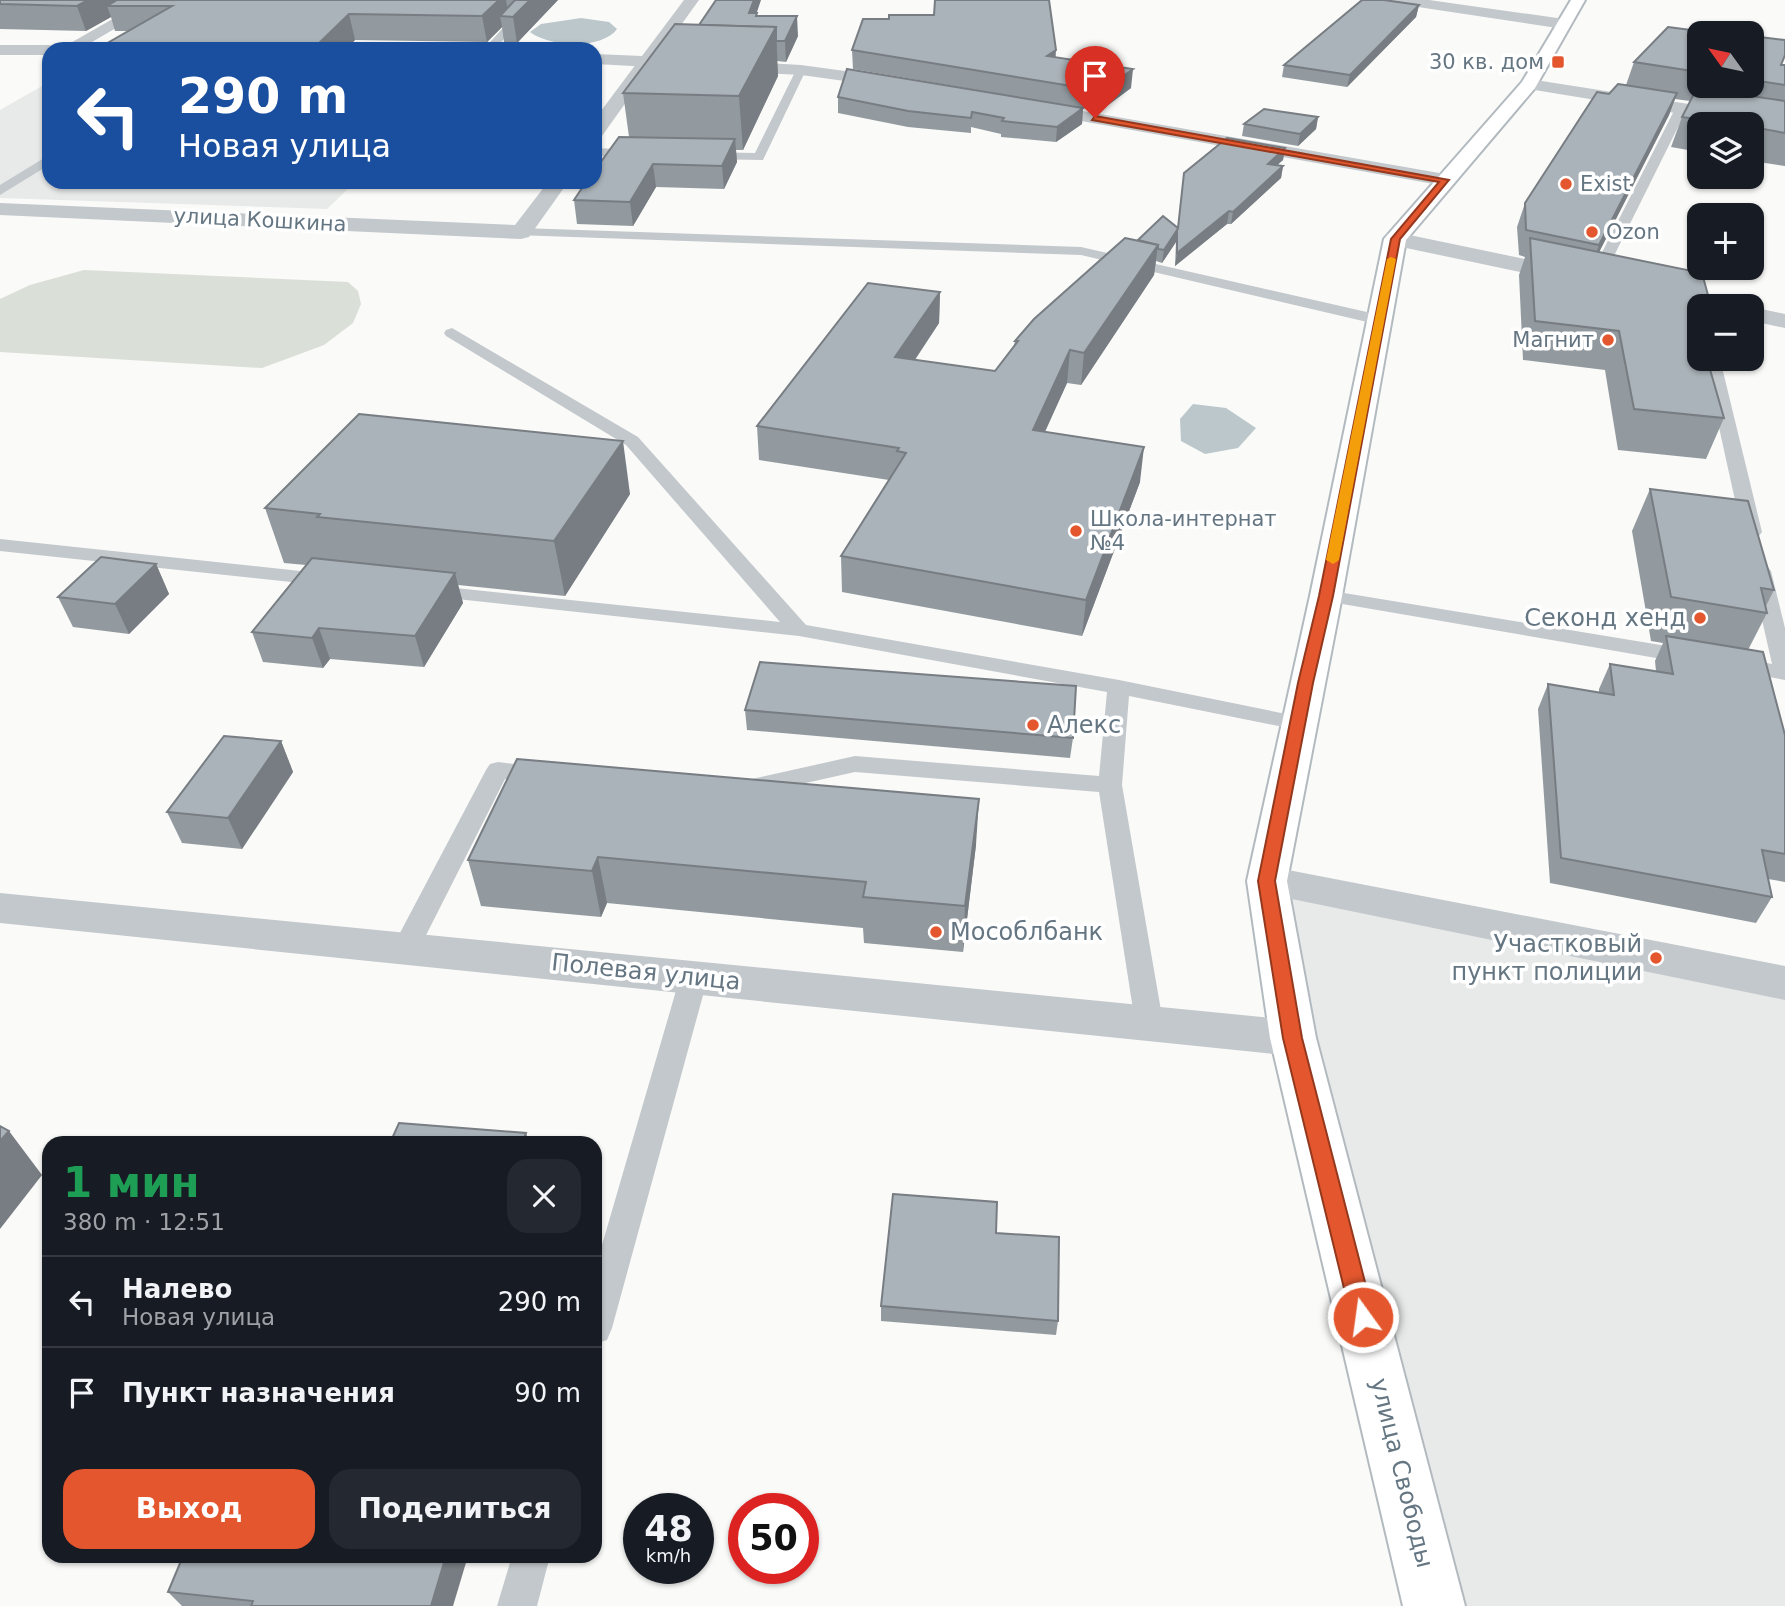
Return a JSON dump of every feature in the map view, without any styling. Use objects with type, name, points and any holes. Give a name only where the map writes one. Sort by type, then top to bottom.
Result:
[{"type":"main road","name":"улица Свободы","points":[[1434,1606],[1293,1038],[1267,881],[1326,596],[1395,239],[1529,84],[1571,12]]},
{"type":"street","points":[[81,42],[157,0]]},
{"type":"street","points":[[602,122],[692,0]]},
{"type":"street","points":[[1398,0],[1571,12]]},
{"type":"street","points":[[0,50],[42,50]]},
{"type":"street","points":[[602,60],[648,60],[801,70],[916,87]]},
{"type":"street","points":[[1529,84],[1785,125]]},
{"type":"street","points":[[1012,104],[1445,180]]},
{"type":"street","points":[[521,232],[553,189]]},
{"type":"street","name":"улица Кошкина","points":[[0,209],[521,232]]},
{"type":"street","points":[[1395,239],[1621,286]]},
{"type":"street","points":[[1764,317],[1785,321]]},
{"type":"street","points":[[1267,881],[1785,983]]},
{"type":"street","name":"Полевая улица","points":[[0,908],[1293,1038]]},
{"type":"lane","points":[[495,42],[513,23]]},
{"type":"lane","points":[[691,155],[759,157],[801,70]]},
{"type":"lane","points":[[1595,280],[1681,109]]},
{"type":"lane","points":[[602,152],[650,154]]},
{"type":"lane","points":[[0,191],[42,164]]},
{"type":"lane","points":[[521,232],[1081,251],[1380,320]]},
{"type":"lane","points":[[452,332],[632,440],[799,630]]},
{"type":"lane","points":[[1326,596],[1785,673],[1715,371]]},
{"type":"lane","points":[[0,545],[344,582]]},
{"type":"lane","points":[[413,589],[799,630],[1119,687],[1298,723]]},
{"type":"lane","points":[[1119,687],[1110,785],[1149,1022]]},
{"type":"lane","points":[[718,794],[855,764],[1110,785]]},
{"type":"lane","points":[[406,948],[498,770],[566,777]]},
{"type":"lane","points":[[602,1303],[694,977]]},
{"type":"lane","points":[[517,1606],[529,1563]]},
{"type":"shaded area","points":[[581,18],[609,22],[617,29],[610,36],[592,42],[556,42],[530,32],[541,24]]},
{"type":"shaded area","points":[[42,86],[42,189],[348,189],[327,209],[0,198],[0,110]]},
{"type":"shaded area","points":[[84,270],[348,282],[358,291],[361,304],[353,323],[324,345],[262,368],[0,352],[0,299],[30,285]]},
{"type":"shaded area","points":[[1193,404],[1226,408],[1256,428],[1238,448],[1205,454],[1181,441],[1180,419]]},
{"type":"shaded area","points":[[1271,881],[1785,984],[1785,1606],[1439,1606]]},
{"type":"building","points":[[0,0],[88,0],[77,6],[0,4]]},
{"type":"building","points":[[117,0],[499,0],[482,16],[349,14],[320,42],[109,42],[172,6],[107,6]]},
{"type":"building","points":[[515,0],[530,0],[513,17],[500,16]]},
{"type":"building","points":[[716,0],[754,0],[749,13],[757,13],[756,16],[797,16],[785,41],[776,41],[776,27],[699,25]]},
{"type":"building","points":[[935,0],[1049,0],[1056,50],[1047,56],[1133,69],[1102,91],[852,50],[863,19],[889,19],[889,15],[934,15]]},
{"type":"building","points":[[1362,0],[1419,5],[1350,75],[1284,65]]},
{"type":"building","points":[[675,24],[776,27],[739,96],[623,93]]},
{"type":"building","points":[[1668,27],[1687,29],[1687,70],[1634,62]]},
{"type":"building","points":[[1764,37],[1785,40],[1785,55],[1781,65],[1785,65],[1785,85],[1764,82]]},
{"type":"building","points":[[847,69],[1083,108],[1057,127],[1002,121],[1004,118],[972,112],[971,118],[908,111],[838,97]]},
{"type":"building","points":[[1618,84],[1677,93],[1599,245],[1526,230],[1525,203],[1597,92],[1609,94]]},
{"type":"building","points":[[1692,98],[1764,98],[1785,101],[1785,133],[1764,129],[1764,112],[1687,112],[1687,118],[1682,117]]},
{"type":"building","points":[[1264,109],[1318,117],[1300,134],[1244,124]]},
{"type":"building","points":[[619,137],[735,139],[722,166],[653,164],[630,202],[574,200],[581,189],[602,189],[602,160]]},
{"type":"building","points":[[1227,138],[1285,148],[1268,164],[1283,166],[1233,212],[1229,211],[1177,253],[1177,230],[1164,250],[1158,249],[1158,245],[1138,240],[1163,216],[1178,228],[1184,173]]},
{"type":"building","points":[[1125,238],[1158,245],[1084,353],[1070,350],[1033,430],[1144,447],[1086,600],[841,556],[906,453],[897,451],[899,448],[757,426],[868,283],[940,292],[895,357],[995,371],[1034,319]]},
{"type":"building","points":[[1530,238],[1687,270],[1687,280],[1704,280],[1708,294],[1687,294],[1687,371],[1710,371],[1724,418],[1634,409],[1619,331],[1535,321]]},
{"type":"building","points":[[359,414],[623,441],[554,541],[317,517],[320,514],[265,508]]},
{"type":"building","points":[[1650,489],[1748,501],[1774,590],[1761,588],[1767,613],[1671,597]]},
{"type":"building","points":[[101,557],[156,564],[115,604],[58,597]]},
{"type":"building","points":[[312,558],[455,573],[415,636],[319,628],[312,638],[252,632]]},
{"type":"building","points":[[1666,636],[1763,652],[1785,735],[1785,854],[1762,850],[1772,897],[1561,858],[1548,684],[1614,695],[1610,664],[1673,674]]},
{"type":"building","points":[[760,662],[1076,686],[1073,738],[745,710]]},
{"type":"building","points":[[224,736],[281,741],[228,818],[167,812]]},
{"type":"building","points":[[517,759],[979,799],[965,906],[863,897],[866,882],[598,857],[592,871],[468,860]]},
{"type":"building","points":[[399,1123],[526,1133],[525,1136],[393,1136]]},
{"type":"building","points":[[0,1126],[9,1131],[0,1141]]},
{"type":"building","points":[[893,1194],[997,1202],[996,1233],[1059,1237],[1058,1321],[881,1306]]},
{"type":"building","points":[[180,1563],[444,1563],[431,1606],[251,1606],[253,1601],[168,1592]]},
{"type":"slow traffic","points":[[1333,560],[1391,259]]},
{"type":"place","name":"30 кв. дом","points":[[1558,62]]},
{"type":"place","name":"Exist","points":[[1566,184]]},
{"type":"place","name":"Ozon","points":[[1592,232]]},
{"type":"place","name":"Магнит","points":[[1608,340]]},
{"type":"place","name":"Школа-интернат №4","points":[[1076,531]]},
{"type":"place","name":"Секонд хенд","points":[[1700,618]]},
{"type":"place","name":"Алекс","points":[[1033,725]]},
{"type":"place","name":"Мособлбанк","points":[[936,932]]},
{"type":"place","name":"Участковый пункт полиции","points":[[1656,958]]},
{"type":"route","points":[[1095,118],[1445,180],[1395,239],[1326,596],[1267,881],[1293,1038],[1363,1317]]}]
